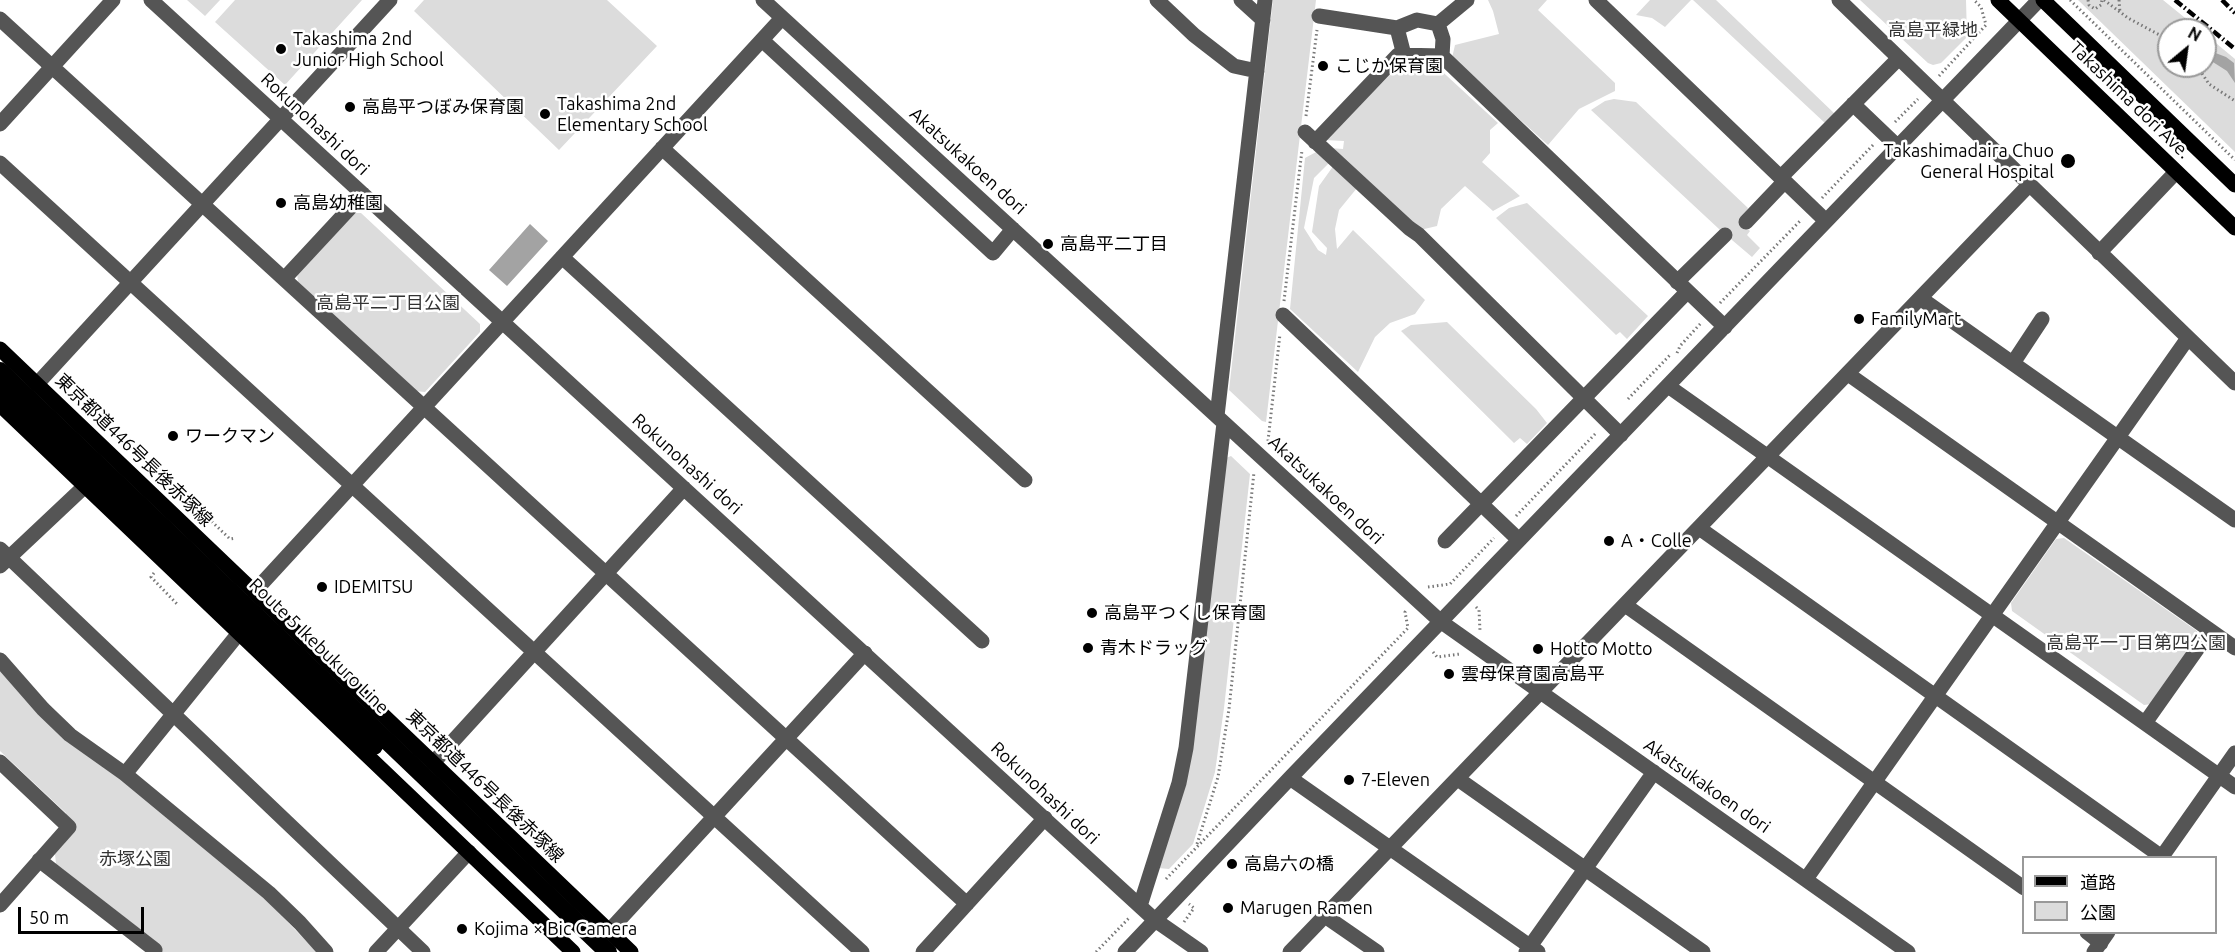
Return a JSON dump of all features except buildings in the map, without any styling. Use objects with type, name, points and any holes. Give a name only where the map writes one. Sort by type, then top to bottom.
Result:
[{"type":"highway","name":"Route 5 Ikebukuro Line","points":[[0,371],[608,952]]},
{"type":"highway","name":"Route 5 Ikebukuro Line","points":[[0,388],[590,952]]},
{"type":"main road","name":"Takashima dori Ave.","points":[[1998,0],[2235,228]]},
{"type":"main road","name":"Takashima dori Ave.","points":[[2043,0],[2235,185]]},
{"type":"main road","name":"東京都道446号長後赤塚線","points":[[0,349],[631,952]]},
{"type":"main road","points":[[0,405],[573,952]]},
{"type":"street","points":[[0,124],[113,0]]},
{"type":"street","name":"Rokunohashi dori","points":[[151,0],[1045,818],[1136,910],[1155,920],[1201,952]]},
{"type":"street","points":[[37,384],[390,0]]},
{"type":"street","name":"Akatsukakoen dori","points":[[763,0],[1440,621],[1806,879],[1886,946],[1908,952]]},
{"type":"street","points":[[1156,0],[1194,36],[1234,66],[1257,71]]},
{"type":"street","points":[[1240,0],[1263,20]]},
{"type":"street","points":[[1136,910],[1179,783],[1185,756],[1265,0]]},
{"type":"street","points":[[1438,24],[1467,0]]},
{"type":"street","points":[[1596,0],[1826,221]]},
{"type":"street","points":[[1839,0],[2235,383]]},
{"type":"street","points":[[1129,951],[1155,920],[1440,621],[2038,0]]},
{"type":"street","points":[[1319,16],[1397,28],[1417,20],[1438,24]]},
{"type":"street","points":[[254,592],[782,18]]},
{"type":"street","points":[[0,19],[967,904]]},
{"type":"street","points":[[1438,24],[1443,39],[1442,56]]},
{"type":"street","points":[[1397,28],[1404,55]]},
{"type":"street","points":[[762,40],[993,252],[1013,229]]},
{"type":"street","points":[[1621,435],[1419,235],[1310,137],[1398,55],[1442,56],[1725,327]]},
{"type":"street","points":[[1746,222],[1783,179],[1899,58]]},
{"type":"street","points":[[1853,105],[1898,147]]},
{"type":"street","points":[[662,148],[1025,480]]},
{"type":"street","points":[[0,163],[862,952]]},
{"type":"street","points":[[2099,253],[2176,171]]},
{"type":"street","points":[[1290,952],[2029,185]]},
{"type":"street","points":[[284,279],[363,194]]},
{"type":"street","points":[[1445,541],[1584,398],[1725,236]]},
{"type":"street","points":[[562,257],[982,641]]},
{"type":"street","points":[[1920,298],[2235,520]]},
{"type":"street","points":[[1283,315],[1519,540]]},
{"type":"street","points":[[2013,363],[2042,320]]},
{"type":"street","points":[[1806,879],[2188,338]]},
{"type":"street","points":[[1848,374],[2235,648]]},
{"type":"street","points":[[1668,386],[2235,787]]},
{"type":"street","points":[[85,486],[3,558],[174,715],[423,952]]},
{"type":"street","points":[[433,763],[684,488]]},
{"type":"street","points":[[1699,528],[2160,856]]},
{"type":"street","points":[[1624,605],[2022,887]]},
{"type":"street","points":[[2145,723],[2210,631]]},
{"type":"street","points":[[125,774],[239,633]]},
{"type":"street","points":[[609,931],[865,653]]},
{"type":"street","points":[[0,660],[63,729],[125,774],[269,893],[326,952]]},
{"type":"street","points":[[2162,856],[2235,753]]},
{"type":"street","points":[[0,762],[69,827],[0,904]]},
{"type":"street","points":[[1290,778],[1532,950],[1654,772]]},
{"type":"street","points":[[1458,779],[1703,952]]},
{"type":"street","points":[[923,952],[1045,818]]},
{"type":"street","points":[[376,952],[469,852]]},
{"type":"street","points":[[39,860],[154,952]]},
{"type":"street","points":[[1325,916],[1377,952]]},
{"type":"path","points":[[1936,79],[1986,25],[1981,7],[1974,0]]},
{"type":"path","points":[[2070,0],[2235,159]]},
{"type":"path","points":[[2088,0],[2090,7]]},
{"type":"path","points":[[2090,7],[2095,9],[2100,7],[2103,0],[2120,13],[2157,33]]},
{"type":"path","points":[[2118,0],[2120,13]]},
{"type":"path","points":[[2084,14],[2090,7]]},
{"type":"path","points":[[1197,847],[1218,777],[1229,709],[1261,457],[1310,137],[1319,16]]},
{"type":"path","points":[[2205,78],[2209,84],[2235,101]]},
{"type":"path","points":[[1628,399],[1670,355]]},
{"type":"path","points":[[1428,587],[1450,584],[1607,421]]},
{"type":"path","points":[[207,517],[230,539],[237,538]]},
{"type":"path","points":[[151,577],[177,604]]},
{"type":"path","points":[[1479,610],[1482,629]]},
{"type":"path","points":[[1160,884],[1408,628],[1405,612]]},
{"type":"path","points":[[1437,657],[1458,655]]},
{"type":"path","points":[[1182,924],[1194,908],[1191,905]]},
{"type":"path","points":[[1096,952],[1136,910]]},
{"type":"green space","points":[[187,0],[220,0],[205,16]]},
{"type":"green space","name":"Takashima 2nd Junior High School","points":[[235,0],[362,0],[285,85],[215,22]]},
{"type":"green space","points":[[424,0],[607,0],[657,46],[559,150],[414,11]]},
{"type":"green space","points":[[1273,0],[1316,0],[1266,422],[1262,421],[1229,390]]},
{"type":"green space","points":[[1488,0],[1547,0],[1538,10],[1615,83],[1615,91],[1579,109],[1548,145],[1452,58],[1455,45],[1499,34]]},
{"type":"green space","points":[[1650,0],[1691,0],[1665,27],[1652,18],[1636,15]]},
{"type":"green space","points":[[1693,0],[1716,0],[1835,114],[1826,124]]},
{"type":"green space","name":"高島平緑地","points":[[1860,0],[1966,0],[1967,37],[1941,63],[1933,65],[1928,63]]},
{"type":"green space","points":[[2078,0],[2163,0],[2185,18],[2157,18],[2157,76]]},
{"type":"green space","points":[[2217,44],[2235,59],[2235,152],[2159,78],[2217,78]]},
{"type":"green space","points":[[1405,60],[1417,60],[1418,69],[1426,69],[1424,60],[1434,64],[1498,123],[1490,130],[1490,153],[1482,162],[1520,196],[1493,211],[1465,186],[1441,209],[1437,226],[1420,230],[1330,148],[1343,149],[1344,141],[1324,140]]},
{"type":"green space","points":[[1614,99],[1636,102],[1748,208],[1740,223],[1750,231],[1747,235],[1760,248],[1752,257],[1591,110],[1605,101]]},
{"type":"green space","points":[[1318,151],[1329,163],[1314,178],[1304,228],[1318,250],[1326,255],[1327,248],[1312,232],[1319,186],[1334,165],[1357,188],[1339,210],[1335,229],[1337,249],[1353,230],[1425,300],[1415,314],[1390,323],[1375,337],[1358,372],[1290,309],[1305,158]]},
{"type":"green space","points":[[1527,203],[1648,316],[1627,339],[1620,332],[1616,335],[1496,218],[1509,208]]},
{"type":"green space","name":"高島平二丁目公園","points":[[351,213],[361,213],[480,324],[480,332],[425,392],[415,391],[298,282],[297,273]]},
{"type":"green space","points":[[1447,322],[1536,409],[1547,423],[1527,444],[1520,438],[1514,443],[1401,331],[1411,325]]},
{"type":"green space","points":[[1231,456],[1250,474],[1215,772],[1193,844],[1169,869],[1158,868],[1183,783],[1226,458]]},
{"type":"green space","name":"高島平一丁目第四公園","points":[[2064,538],[2197,631],[2199,639],[2152,704],[2144,705],[2012,611],[2011,603],[2056,539]]},
{"type":"green space","name":"赤塚公園","points":[[0,659],[23,692],[264,898],[317,952],[160,952],[162,948],[154,940],[56,864],[55,854],[65,843],[66,813],[0,751]]},
{"type":"shaded area","points":[[2217,54],[2234,63],[2235,83],[2227,71],[2217,65]]},
{"type":"shaded area","points":[[530,224],[548,241],[507,286],[489,270]]},
{"type":"railway","points":[[2175,0],[2235,49]]},
{"type":"railway","points":[[2222,0],[2235,13]]},
{"type":"place","name":"Takashima 2nd Junior High School","points":[[281,49]]},
{"type":"place","name":"こじか保育園","points":[[1323,66]]},
{"type":"place","name":"高島平つぼみ保育園","points":[[350,107]]},
{"type":"place","name":"Takashima 2nd Elementary School","points":[[545,114]]},
{"type":"place","name":"Takashimadaira Chuo General Hospital","points":[[2068,161]]},
{"type":"place","name":"高島幼稚園","points":[[281,203]]},
{"type":"place","name":"高島平二丁目","points":[[1048,244]]},
{"type":"place","name":"FamilyMart","points":[[1859,319]]},
{"type":"place","name":"ワークマン","points":[[173,436]]},
{"type":"place","name":"A・Colle","points":[[1609,541]]},
{"type":"place","name":"IDEMITSU","points":[[322,587]]},
{"type":"place","name":"高島平つくし保育園","points":[[1092,613]]},
{"type":"place","name":"青木ドラッグ","points":[[1088,648]]},
{"type":"place","name":"Hotto Motto","points":[[1538,649]]},
{"type":"place","name":"雲母保育園高島平","points":[[1449,674]]},
{"type":"place","name":"7-Eleven","points":[[1349,780]]},
{"type":"place","name":"高島六の橋","points":[[1232,864]]},
{"type":"place","name":"Marugen Ramen","points":[[1228,908]]},
{"type":"place","name":"Kojima × Bic Camera","points":[[462,929]]}]
